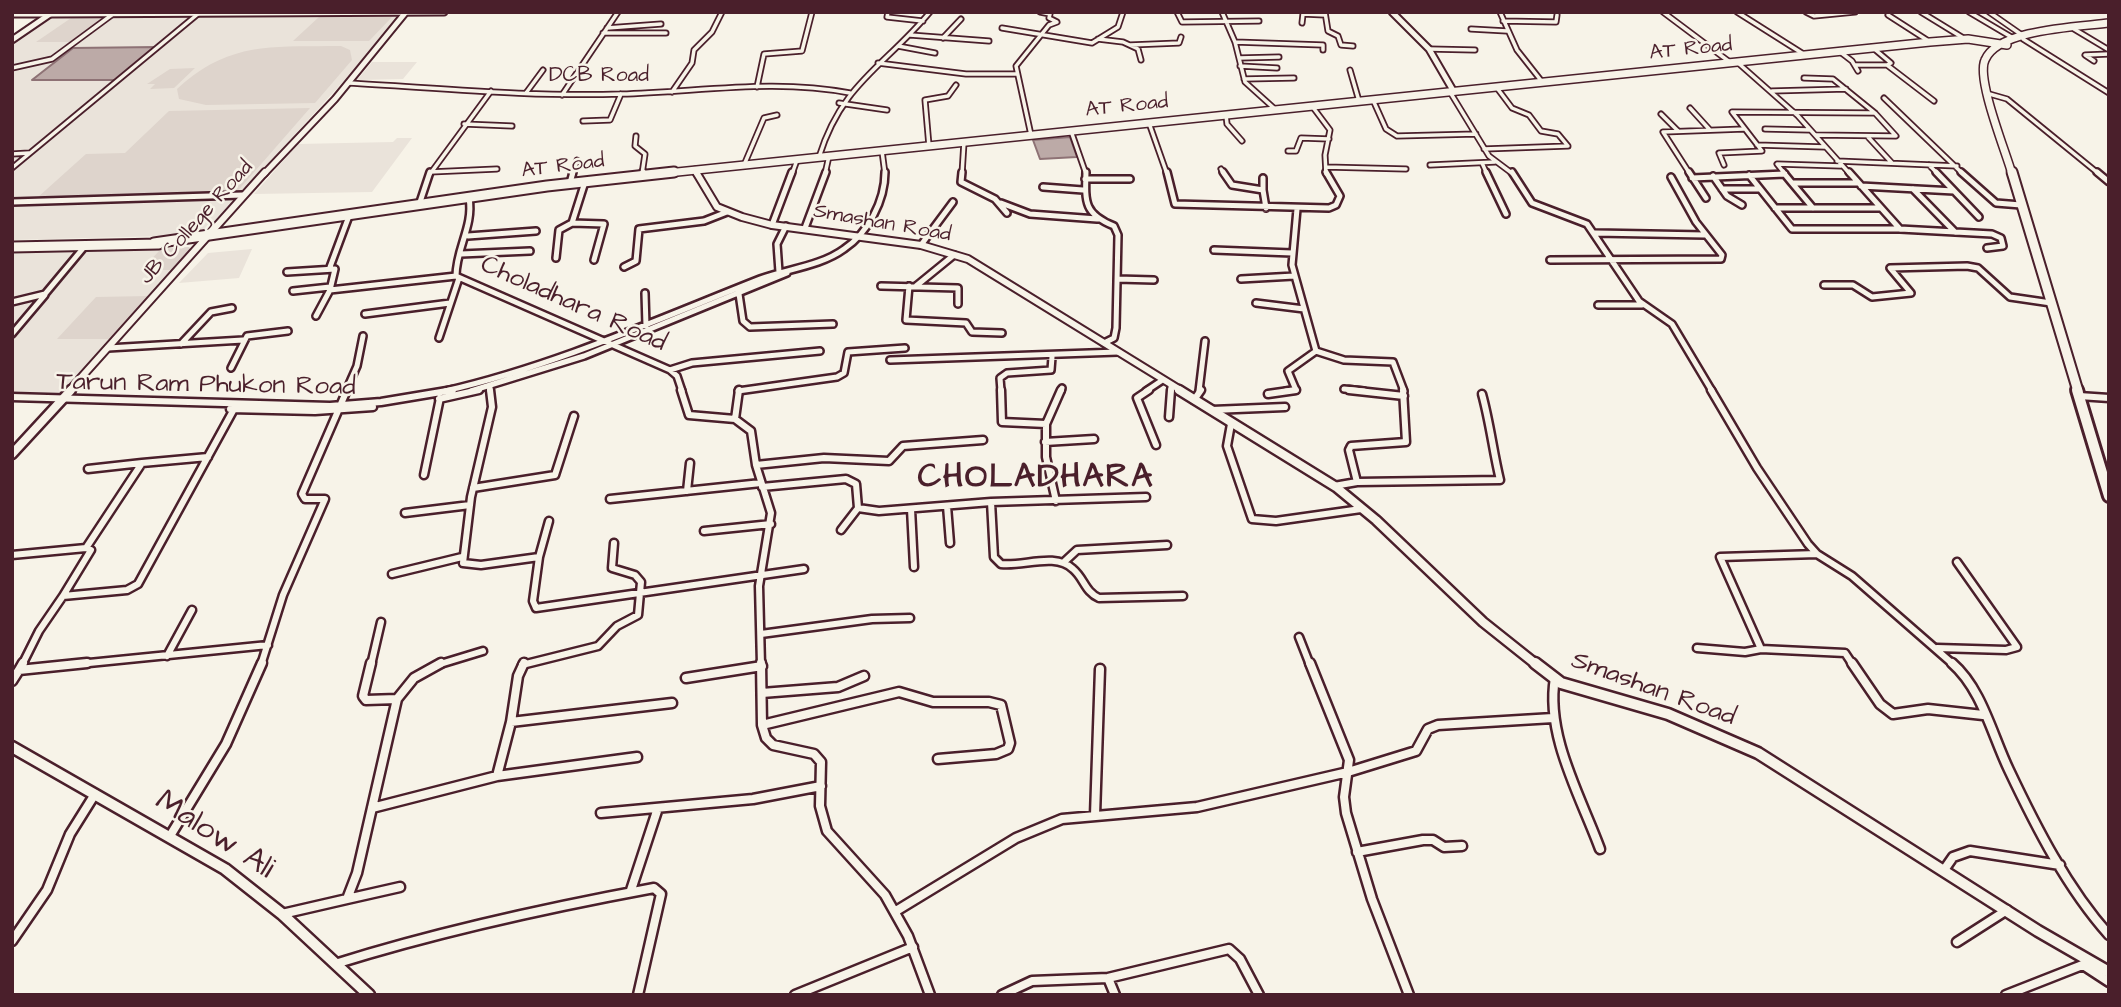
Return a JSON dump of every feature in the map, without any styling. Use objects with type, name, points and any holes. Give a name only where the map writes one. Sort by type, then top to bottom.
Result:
[{"type":"highway","points":[[2022,37],[2090,25]]},
{"type":"highway","points":[[2107,25],[2090,25],[2022,37],[2004,43],[1984,61],[1986,93],[2109,496]]},
{"type":"highway","name":"AT Road","points":[[12,247],[206,239],[569,183],[1930,41],[1969,39],[2004,43]]},
{"type":"highway","points":[[1969,39],[2004,43]]},
{"type":"highway","points":[[1986,67],[2004,43]]},
{"type":"main road","points":[[12,40],[51,13],[444,12]]},
{"type":"street","name":"JB College Road","points":[[12,454],[243,195],[348,83],[406,12]]},
{"type":"street","points":[[562,95],[618,12]]},
{"type":"street","points":[[671,92],[692,63],[691,56],[697,43],[710,34],[722,12]]},
{"type":"street","points":[[757,87],[764,54],[802,51],[806,26],[812,12]]},
{"type":"street","points":[[888,12],[887,17],[923,21]]},
{"type":"street","points":[[819,157],[825,132],[839,103],[878,63],[911,35],[930,12]]},
{"type":"street","points":[[1031,135],[1016,66],[1049,26],[1057,21],[1049,19],[1051,14],[1040,12]]},
{"type":"street","points":[[1002,28],[1089,43],[1118,27],[1123,12]]},
{"type":"street","points":[[1177,12],[1182,22],[1259,21]]},
{"type":"street","points":[[1222,12],[1235,43],[1244,79],[1276,110]]},
{"type":"street","points":[[1392,12],[1429,50],[1484,149],[1518,179],[1532,203],[1575,217],[1595,233],[1642,305]]},
{"type":"street","points":[[1500,12],[1522,61],[1543,83]]},
{"type":"street","points":[[1663,12],[1734,62],[1794,112],[1900,229]]},
{"type":"street","points":[[1737,12],[1805,55]]},
{"type":"street","points":[[1806,12],[1816,16],[1855,12]]},
{"type":"street","points":[[1921,12],[1969,39]]},
{"type":"street","points":[[1969,12],[2004,43]]},
{"type":"street","points":[[1989,12],[2022,37],[2109,93]]},
{"type":"street","points":[[12,14],[51,13]]},
{"type":"street","points":[[12,168],[199,13]]},
{"type":"street","points":[[1302,23],[1303,14],[1325,13],[1328,31],[1338,36],[1341,45],[1353,46]]},
{"type":"street","points":[[12,68],[52,59],[113,14]]},
{"type":"street","points":[[1503,21],[1556,22],[1557,15]]},
{"type":"street","points":[[1888,15],[1930,41]]},
{"type":"street","points":[[943,38],[961,19]]},
{"type":"street","points":[[607,28],[661,24]]},
{"type":"street","points":[[1471,29],[1507,31]]},
{"type":"street","points":[[2074,29],[2109,52]]},
{"type":"street","points":[[603,33],[666,33]]},
{"type":"street","points":[[911,35],[989,41]]},
{"type":"street","points":[[1098,39],[1130,45],[1179,43],[1181,37]]},
{"type":"street","points":[[1235,43],[1302,43],[1324,45],[1323,50]]},
{"type":"street","points":[[1130,45],[1139,50],[1141,60]]},
{"type":"street","points":[[898,46],[934,53]]},
{"type":"street","points":[[1872,47],[1891,63],[1887,65]]},
{"type":"street","points":[[1429,50],[1475,50]]},
{"type":"street","points":[[1839,51],[1858,71]]},
{"type":"street","points":[[2094,61],[2085,55],[2109,52]]},
{"type":"street","points":[[1239,58],[1279,57]]},
{"type":"street","points":[[878,63],[943,72],[1016,74]]},
{"type":"street","points":[[1855,65],[1887,65],[1934,101]]},
{"type":"street","points":[[1240,66],[1278,68]]},
{"type":"street","points":[[526,93],[543,70]]},
{"type":"street","points":[[1350,70],[1359,101]]},
{"type":"street","points":[[1244,79],[1294,78]]},
{"type":"street","points":[[1804,78],[1831,78],[1875,113],[1896,136],[1816,135]]},
{"type":"street","name":"DCB Road","points":[[348,83],[562,95],[757,87],[818,87],[850,93]]},
{"type":"street","points":[[929,146],[925,100],[950,95],[956,85]]},
{"type":"street","points":[[1484,149],[1568,146],[1558,134],[1541,131],[1527,114],[1513,109],[1497,88]]},
{"type":"street","points":[[1772,92],[1846,89]]},
{"type":"street","points":[[419,205],[430,172],[491,91]]},
{"type":"street","points":[[1986,93],[2007,99],[2109,182]]},
{"type":"street","points":[[583,121],[610,120],[621,94]]},
{"type":"street","points":[[1884,98],[1990,200],[2021,205]]},
{"type":"street","points":[[1373,100],[1386,129],[1397,136],[1476,134]]},
{"type":"street","points":[[839,103],[887,110]]},
{"type":"street","points":[[1149,123],[1172,185],[1174,203],[1326,209],[1336,205],[1340,196],[1327,179],[1330,130],[1312,106]]},
{"type":"street","points":[[1690,108],[1710,130]]},
{"type":"street","points":[[1724,164],[1718,153],[1762,152],[1732,112],[1875,113]]},
{"type":"street","points":[[1661,114],[1678,131]]},
{"type":"street","points":[[744,165],[752,140],[764,118],[777,115]]},
{"type":"street","points":[[1226,115],[1227,124],[1242,141]]},
{"type":"street","points":[[464,124],[512,126]]},
{"type":"street","points":[[1706,198],[1663,134],[1744,129]]},
{"type":"street","points":[[1765,129],[1810,130]]},
{"type":"street","points":[[1071,131],[1086,168],[1083,190],[1086,203],[1097,219],[1117,231],[1115,336],[1104,343]]},
{"type":"street","points":[[636,136],[635,146],[645,154],[642,176]]},
{"type":"street","points":[[1868,137],[1892,163]]},
{"type":"street","points":[[1288,152],[1297,150],[1301,138],[1329,139]]},
{"type":"street","points":[[964,142],[961,182],[1025,213],[1097,219]]},
{"type":"street","points":[[1757,145],[1825,147]]},
{"type":"street","name":"Tarun Ram Phukon Road","points":[[60,401],[339,408],[444,393],[514,374],[610,344],[646,326],[779,272],[838,253],[860,234],[884,191],[886,176],[882,151]]},
{"type":"street","points":[[12,154],[29,153]]},
{"type":"street","points":[[805,228],[823,184],[830,156]]},
{"type":"street","points":[[569,183],[577,160]]},
{"type":"street","points":[[772,225],[797,160]]},
{"type":"street","points":[[1837,161],[1957,166]]},
{"type":"street","points":[[1430,165],[1497,162]]},
{"type":"street","points":[[1482,163],[1506,214]]},
{"type":"street","points":[[1813,208],[1777,163],[1842,166]]},
{"type":"street","points":[[1929,165],[1979,217]]},
{"type":"street","points":[[1326,167],[1406,169]]},
{"type":"street","points":[[1221,169],[1232,185],[1264,190]]},
{"type":"street","points":[[430,172],[497,170]]},
{"type":"street","points":[[695,170],[717,207],[727,212]]},
{"type":"street","points":[[1692,178],[1785,174]]},
{"type":"street","points":[[1713,176],[1729,199],[1742,205]]},
{"type":"street","points":[[1749,176],[1795,230],[1900,229],[1992,234],[2001,237],[2003,246],[1987,248]]},
{"type":"street","points":[[1550,260],[1721,259],[1722,256],[1705,234],[1671,177]]},
{"type":"street","points":[[1263,178],[1266,208]]},
{"type":"street","points":[[1085,179],[1130,179]]},
{"type":"street","points":[[572,223],[581,202],[585,182]]},
{"type":"street","points":[[1793,183],[1954,191]]},
{"type":"street","points":[[1043,187],[1083,190]]},
{"type":"street","points":[[1722,189],[1760,189]]},
{"type":"street","points":[[1913,189],[1955,232]]},
{"type":"street","points":[[12,202],[243,195]]},
{"type":"street","name":"Choladhara Road","points":[[469,198],[468,236],[457,277],[670,370],[677,376],[690,415],[735,419]]},
{"type":"street","points":[[921,245],[953,202]]},
{"type":"street","points":[[1001,203],[1002,211],[1007,213]]},
{"type":"street","points":[[1775,208],[1881,208]]},
{"type":"street","points":[[1297,209],[1292,253],[1294,276],[1316,351]]},
{"type":"street","points":[[624,267],[636,261],[639,229],[704,222],[727,212]]},
{"type":"street","name":"Smashan Road","points":[[727,212],[772,225],[860,234],[921,245],[968,259],[1207,410],[1334,486],[1483,622],[1561,683],[1668,714],[1724,736],[1781,765],[2087,963],[2109,972]]},
{"type":"street","points":[[330,267],[349,216]]},
{"type":"street","points":[[556,258],[559,230],[572,223],[605,225],[594,260]]},
{"type":"street","points":[[779,272],[777,244],[786,226]]},
{"type":"street","points":[[468,236],[536,231]]},
{"type":"street","points":[[1595,233],[1705,234]]},
{"type":"street","points":[[12,334],[85,246]]},
{"type":"street","points":[[1214,250],[1292,253]]},
{"type":"street","points":[[461,254],[530,251]]},
{"type":"street","points":[[916,286],[954,255]]},
{"type":"street","points":[[1824,285],[1853,285],[1872,297],[1904,296],[1911,293],[1890,268],[1967,266],[1978,268],[2010,297],[2051,303]]},
{"type":"street","points":[[287,272],[330,267],[335,269],[330,289],[316,316]]},
{"type":"street","name":"Tarun Ram Phukon Road","points":[[12,399],[234,409],[339,408],[440,398],[490,387],[610,344],[739,295],[794,268]]},
{"type":"street","points":[[1241,279],[1294,276]]},
{"type":"street","points":[[293,291],[457,277],[439,338]]},
{"type":"street","points":[[1118,279],[1154,280]]},
{"type":"street","points":[[881,286],[958,288],[958,304]]},
{"type":"street","points":[[909,286],[906,320],[966,323],[972,332],[1002,333]]},
{"type":"street","points":[[645,293],[646,326]]},
{"type":"street","points":[[12,302],[46,294]]},
{"type":"street","points":[[739,295],[743,321],[750,327],[834,324]]},
{"type":"street","points":[[365,314],[450,303]]},
{"type":"street","points":[[1256,303],[1304,309]]},
{"type":"street","points":[[1598,305],[1642,305],[1663,316],[1677,332],[1757,468],[1817,554],[1852,576],[1967,676],[1983,715],[2060,865],[2092,916],[2109,935]]},
{"type":"street","points":[[181,344],[211,312],[232,309]]},
{"type":"street","points":[[108,348],[243,340],[253,334],[288,331]]},
{"type":"street","points":[[170,836],[218,755],[268,645],[286,589],[324,501],[323,498],[301,496],[357,366],[363,337]]},
{"type":"street","points":[[231,368],[243,340]]},
{"type":"street","points":[[1194,400],[1201,389],[1205,341]]},
{"type":"street","points":[[905,348],[848,352],[845,356],[844,373],[838,377],[739,389],[736,394],[735,419],[751,431],[756,465],[771,524],[759,575],[762,725],[766,738],[773,745],[818,757],[822,767],[822,821],[832,841],[874,880],[896,911],[913,947],[930,995]]},
{"type":"street","points":[[670,370],[692,363],[820,351]]},
{"type":"street","points":[[1268,394],[1296,390],[1288,371],[1316,351]]},
{"type":"street","points":[[1316,351],[1344,360],[1393,362],[1399,368],[1404,396],[1406,443],[1351,446],[1349,450],[1357,482]]},
{"type":"street","points":[[890,360],[1052,357],[1118,352]]},
{"type":"street","points":[[1046,424],[1002,422],[1000,378],[1007,373],[1051,370],[1052,357]]},
{"type":"street","points":[[1156,445],[1138,398],[1161,381]]},
{"type":"street","points":[[490,387],[492,407],[473,488],[463,563],[469,565],[540,557]]},
{"type":"street","points":[[1169,417],[1171,387]]},
{"type":"street","points":[[1056,501],[1045,442],[1046,424],[1062,388]]},
{"type":"street","points":[[1344,389],[1404,396]]},
{"type":"street","points":[[1334,486],[1357,482],[1500,480],[1493,451],[1494,436],[1482,394]]},
{"type":"street","points":[[2079,396],[2109,398]]},
{"type":"street","points":[[424,475],[440,398]]},
{"type":"street","points":[[1207,410],[1284,407]]},
{"type":"street","points":[[63,596],[127,590],[138,584],[234,409]]},
{"type":"street","points":[[473,488],[520,483],[555,475],[560,467],[574,416]]},
{"type":"street","points":[[1231,424],[1227,446],[1252,519],[1276,521],[1361,509]]},
{"type":"street","points":[[1045,442],[1094,439]]},
{"type":"street","points":[[756,465],[824,458],[889,461],[903,446],[983,440]]},
{"type":"street","points":[[88,469],[208,457]]},
{"type":"street","points":[[86,548],[142,463]]},
{"type":"street","points":[[687,491],[690,463]]},
{"type":"street","points":[[610,499],[846,479],[856,484],[858,508],[842,530]]},
{"type":"street","points":[[858,508],[879,511],[991,502],[1146,497]]},
{"type":"street","points":[[991,502],[993,557],[1004,566],[1063,562],[1077,550],[1167,545]]},
{"type":"street","points":[[405,513],[470,505]]},
{"type":"street","points":[[947,506],[950,543]]},
{"type":"street","points":[[911,509],[914,567]]},
{"type":"street","points":[[549,521],[533,601],[539,609],[804,569]]},
{"type":"street","points":[[704,531],[771,524]]},
{"type":"street","points":[[497,776],[523,663],[598,646],[617,626],[638,615],[641,582],[635,575],[612,568],[614,542]]},
{"type":"street","points":[[12,555],[86,548],[91,550],[39,631],[12,681]]},
{"type":"street","points":[[1761,649],[1720,557],[1817,554]]},
{"type":"street","points":[[392,574],[462,557]]},
{"type":"street","points":[[1063,562],[1075,570],[1088,593],[1099,598],[1183,596]]},
{"type":"street","points":[[1936,648],[2006,650],[2017,647],[1957,562]]},
{"type":"street","points":[[167,656],[192,610]]},
{"type":"street","points":[[761,634],[872,619],[910,618]]},
{"type":"street","points":[[382,622],[363,696],[366,700],[397,699]]},
{"type":"street","points":[[1299,637],[1349,760],[1344,804],[1372,899],[1409,995]]},
{"type":"street","points":[[19,670],[268,645]]},
{"type":"street","points":[[1697,648],[1745,652],[1761,649],[1844,653],[1880,704],[1894,714],[1918,709],[1983,715]]},
{"type":"street","points":[[347,899],[357,873],[397,699],[406,685],[422,670],[440,662],[483,651]]},
{"type":"street","points":[[686,678],[762,666]]},
{"type":"street","points":[[1095,815],[1100,669]]},
{"type":"street","points":[[762,692],[838,687],[864,677]]},
{"type":"street","points":[[1555,678],[1550,688],[1553,718],[1600,849]]},
{"type":"street","points":[[762,725],[899,692],[933,702],[1001,705],[1010,743],[1008,749],[996,754],[938,758]]},
{"type":"street","points":[[511,722],[672,703]]},
{"type":"street","points":[[896,911],[1016,838],[1062,819],[1197,807],[1348,772],[1416,751],[1432,726],[1553,718]]},
{"type":"street","name":"Malow Ali","points":[[12,747],[225,869],[282,914],[369,995]]},
{"type":"street","points":[[372,808],[497,776],[637,757]]},
{"type":"street","points":[[601,813],[753,799],[821,786]]},
{"type":"street","points":[[12,941],[47,890],[70,834],[94,794]]},
{"type":"street","points":[[631,890],[658,808]]},
{"type":"street","points":[[1357,852],[1423,840],[1433,840],[1444,848],[1462,846]]},
{"type":"street","points":[[1944,870],[1953,857],[1970,851],[2060,865]]},
{"type":"street","points":[[282,914],[400,887]]},
{"type":"street","points":[[335,964],[418,938],[631,890],[654,888],[661,894],[638,995]]},
{"type":"street","points":[[1957,942],[2007,911]]},
{"type":"street","points":[[795,995],[913,947]]},
{"type":"street","points":[[1002,995],[1032,981],[1046,978],[1108,978],[1229,949],[1240,959],[1259,995]]},
{"type":"street","points":[[2006,995],[2087,963],[2109,982]]},
{"type":"street","points":[[1108,978],[1115,995]]},
{"type":"shaded area","points":[[56,16],[400,16],[341,84],[203,235],[12,240],[12,44],[46,19]]},
{"type":"shaded area","points":[[74,16],[109,16],[73,42],[36,42]]},
{"type":"shaded area","points":[[319,17],[392,17],[369,41],[293,41]]},
{"type":"shaded area","points":[[341,46],[350,50],[352,60],[315,103],[206,105],[179,99],[177,89],[196,73],[234,54],[274,47]]},
{"type":"shaded area","points":[[157,47],[117,80],[32,80],[73,48]]},
{"type":"shaded area","points":[[372,62],[417,62],[403,79],[357,80]]},
{"type":"shaded area","points":[[195,68],[174,88],[150,89],[155,84],[147,84],[170,69]]},
{"type":"shaded area","points":[[310,108],[235,194],[37,198],[86,154],[125,153],[169,111]]},
{"type":"shaded area","points":[[1070,137],[1077,157],[1040,159],[1033,140]]},
{"type":"shaded area","points":[[397,138],[412,138],[372,192],[254,194],[298,144],[393,142]]},
{"type":"shaded area","points":[[189,247],[191,250],[174,270],[58,398],[12,395],[12,252]]},
{"type":"shaded area","points":[[189,247],[191,250],[174,270],[141,270],[161,249]]},
{"type":"shaded area","points":[[252,249],[239,278],[179,283],[208,253]]},
{"type":"shaded area","points":[[149,296],[113,339],[57,339],[96,297]]},
{"type":"district","name":"CHOLADHARA","points":[[1036,479]]}]
